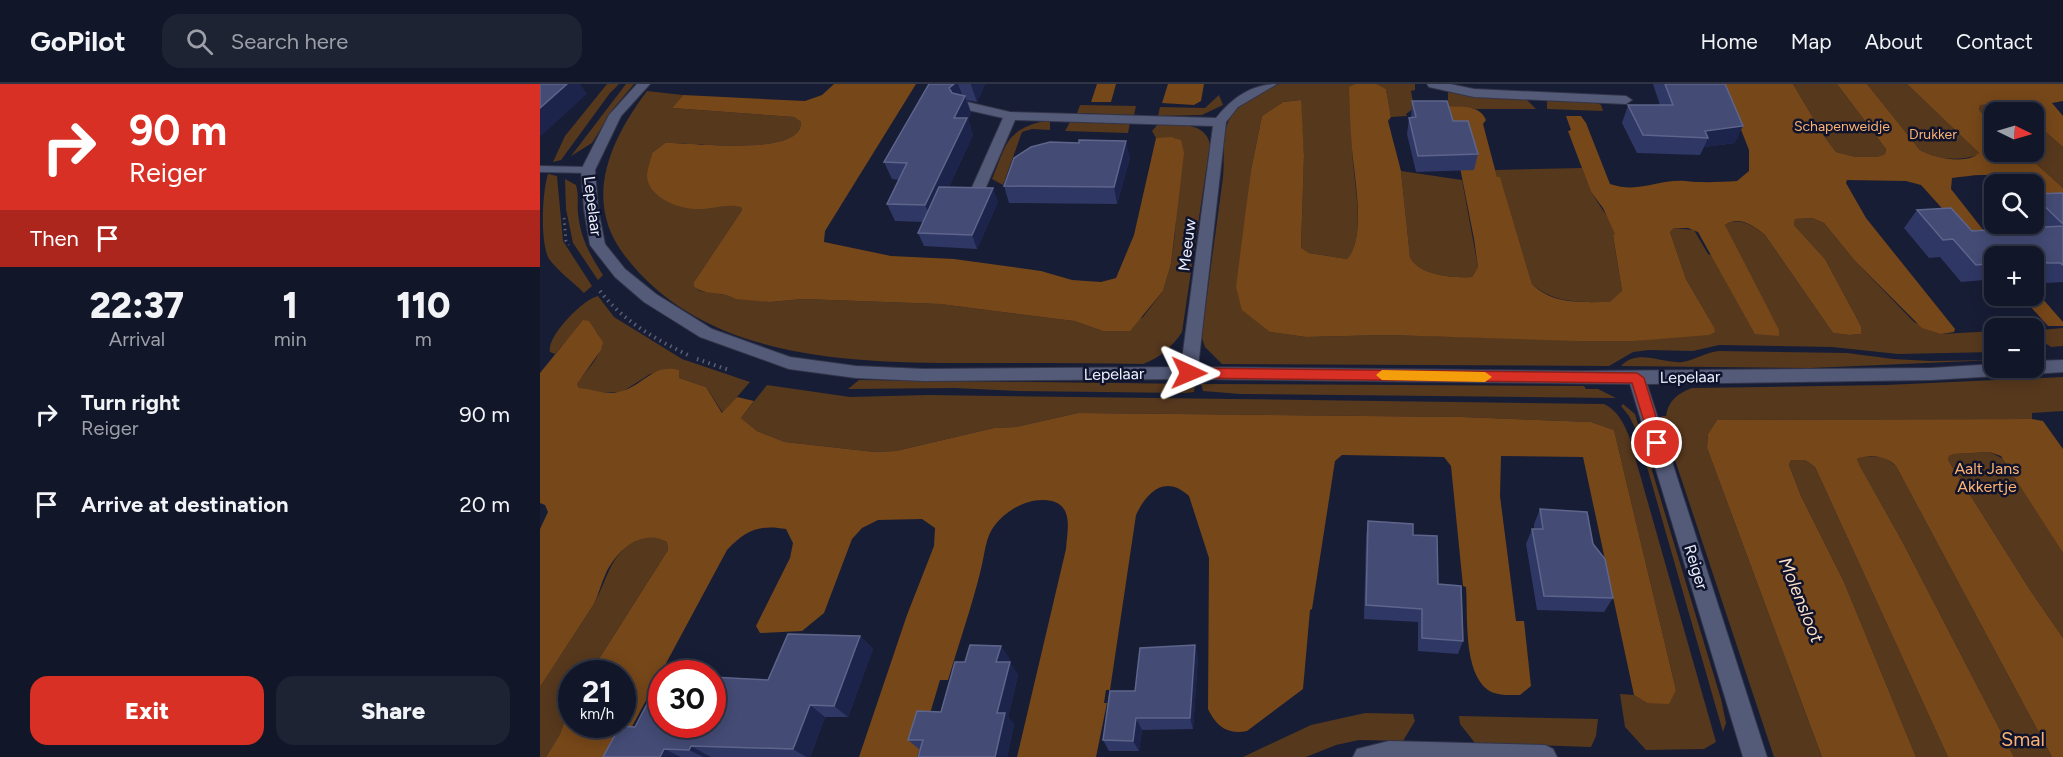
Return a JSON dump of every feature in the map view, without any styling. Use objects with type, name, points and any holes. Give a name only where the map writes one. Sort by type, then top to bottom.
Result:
[{"type":"street","name":"Lepelaar","points":[[644,84],[615,115],[588,170],[591,209],[598,245],[620,273],[650,298],[705,333],[789,363],[856,372],[1014,376],[1189,373],[1637,378],[1931,374],[2063,366]]},
{"type":"street","points":[[963,105],[1010,116],[1220,122],[1234,104],[1271,84]]},
{"type":"street","points":[[1433,84],[1474,93],[1626,100]]},
{"type":"street","points":[[976,194],[1010,116]]},
{"type":"street","name":"Meeuw","points":[[1189,373],[1220,122]]},
{"type":"street","name":"Reiger","points":[[1637,378],[1755,757]]},
{"type":"street","points":[[1365,757],[1389,753],[1545,757]]},
{"type":"lane","points":[[540,169],[588,170]]},
{"type":"green space","points":[[607,84],[619,84],[561,160],[553,162],[565,136]]},
{"type":"green space","points":[[626,84],[634,84],[613,109],[592,143],[571,156]]},
{"type":"green space","points":[[1279,84],[1355,84],[1353,86],[1352,138],[1358,221],[1357,236],[1347,259],[1309,253],[1301,249],[1304,156],[1300,100],[1283,102],[1262,116],[1251,170],[1246,217],[1270,332],[1306,337],[1387,335],[1634,341],[1714,327],[1686,279],[1670,232],[1674,228],[1694,230],[1708,254],[1746,268],[1725,225],[1730,222],[1741,222],[1765,235],[1833,333],[1861,334],[1861,326],[1825,259],[1794,225],[1795,219],[1812,218],[1824,223],[1855,261],[1914,322],[1941,334],[1984,332],[1984,352],[1898,354],[1832,347],[1719,345],[1693,351],[1633,352],[1609,366],[1222,364],[1205,347],[1202,338],[1223,177],[1225,131],[1230,118],[1252,98]]},
{"type":"green space","points":[[1359,84],[1415,84],[1415,90],[1411,91],[1414,108],[1406,114],[1407,116],[1391,117],[1386,89]]},
{"type":"green space","name":"Schapenweidje","points":[[1793,84],[1837,84],[1886,149],[1885,154],[1877,157],[1856,157],[1836,152]]},
{"type":"green space","name":"Drukker","points":[[1867,84],[1907,84],[1979,153],[1978,155],[1948,158],[1933,156],[1920,150]]},
{"type":"green space","points":[[647,91],[683,95],[672,108],[794,117],[801,122],[796,133],[784,140],[765,144],[743,146],[665,143],[652,153],[651,161],[741,206],[742,210],[694,282],[694,287],[700,291],[770,302],[803,299],[940,304],[1074,321],[1103,331],[1143,317],[1163,291],[1171,264],[1177,194],[1176,138],[1156,138],[1152,131],[1158,124],[1196,128],[1202,131],[1210,144],[1182,332],[1165,351],[1155,359],[1143,364],[933,363],[835,357],[787,350],[741,337],[698,318],[659,291],[625,256],[612,235],[605,214],[603,193],[612,150]]},
{"type":"green space","points":[[1448,92],[1527,100],[1536,109],[1477,109],[1448,106]]},
{"type":"green space","points":[[1219,95],[1223,105],[1202,115],[1158,116],[1160,107],[1205,108]]},
{"type":"green space","points":[[1547,101],[1596,102],[1601,105],[1603,111],[1547,109]]},
{"type":"green space","points":[[1080,105],[1136,106],[1134,115],[1077,113]]},
{"type":"green space","points":[[1980,105],[1984,105],[1984,116],[1979,110]]},
{"type":"green space","points":[[1050,121],[1050,130],[1032,129],[1022,132],[1003,185],[992,179],[1004,149],[1014,135],[1021,129]]},
{"type":"green space","points":[[1070,122],[1130,123],[1128,133],[1065,131]]},
{"type":"green space","points":[[2044,131],[2063,147],[2063,188],[2034,162],[2044,162]]},
{"type":"green space","points":[[1582,168],[1591,192],[1610,221],[1616,235],[1613,235],[1622,292],[1611,302],[1579,302],[1559,298],[1540,291],[1532,284],[1500,178],[1497,177],[1495,170]]},
{"type":"green space","points":[[1401,171],[1462,180],[1478,267],[1472,277],[1447,276],[1429,272],[1421,268],[1410,257]]},
{"type":"green space","points":[[548,174],[557,176],[563,241],[592,286],[584,293],[561,272],[546,252],[543,218],[544,193]]},
{"type":"green space","points":[[565,179],[576,185],[583,238],[603,275],[598,280],[573,243],[566,209]]},
{"type":"green space","points":[[598,296],[614,317],[682,359],[750,382],[723,413],[706,387],[679,378],[679,371],[650,374],[622,392],[594,392],[579,388],[577,384],[600,351],[599,336],[583,321],[555,354],[550,352],[550,345],[567,319],[584,304]]},
{"type":"green space","points":[[2063,328],[2063,346],[2051,347],[2044,342],[2044,330]]},
{"type":"green space","points":[[1719,351],[1847,353],[1893,359],[1984,360],[1811,368],[1621,366],[1635,358],[1682,362]]},
{"type":"green space","points":[[2063,377],[2063,411],[2032,413],[2032,419],[1717,420],[1708,434],[1707,448],[1822,757],[1774,757],[1664,427],[1662,416],[1666,416],[1671,402],[1682,392],[1692,388],[1886,385]]},
{"type":"green space","points":[[859,380],[1195,384],[1194,392],[1185,393],[954,388],[848,389]]},
{"type":"green space","points":[[1201,384],[1584,386],[1586,389],[1598,389],[1616,398],[1240,394],[1203,391]]},
{"type":"green space","points":[[767,385],[850,397],[928,395],[1604,404],[1616,414],[1629,436],[1716,742],[1704,749],[1646,750],[1625,727],[1620,694],[1634,695],[1647,703],[1676,690],[1614,430],[1591,422],[1462,417],[1078,413],[1016,427],[994,428],[896,451],[875,452],[785,442],[757,431],[741,418]]},
{"type":"green space","points":[[1623,404],[1635,414],[1721,699],[1726,723],[1723,732],[1637,432],[1621,406]]},
{"type":"green space","name":"Aalt Jans Akkertje","points":[[1989,452],[2006,460],[2063,553],[2063,638],[1948,460],[1949,456],[1954,454]]},
{"type":"green space","name":"Smal","points":[[1864,456],[1884,457],[1896,466],[2052,757],[2014,757],[1902,541],[1860,466],[1857,459]]},
{"type":"green space","points":[[1791,460],[1805,460],[1815,467],[1948,757],[1916,757],[1844,582],[1801,496],[1789,465]]},
{"type":"green space","points":[[650,536],[659,537],[667,542],[668,550],[598,660],[558,660],[558,737],[546,757],[540,757],[540,687],[594,604],[613,563],[619,554],[637,541]]},
{"type":"green space","points":[[1365,713],[1413,714],[1415,721],[1403,741],[1359,740],[1336,745],[1306,757],[1243,757],[1311,725]]},
{"type":"green space","points":[[1459,716],[1598,719],[1596,736],[1591,747],[1475,743],[1460,724]]},
{"type":"water","points":[[834,84],[916,84],[825,231],[824,242],[891,256],[954,259],[1041,271],[1072,280],[1101,282],[1116,278],[1134,235],[1156,138],[1171,137],[1181,140],[1184,153],[1171,264],[1163,291],[1130,331],[1103,331],[1074,321],[940,304],[803,299],[770,302],[736,299],[704,292],[694,287],[694,282],[742,210],[741,207],[731,206],[692,209],[675,205],[659,196],[653,191],[647,176],[652,153],[665,143],[743,146],[765,144],[784,140],[796,133],[801,122],[794,117],[672,108],[683,95],[805,101],[822,95]]},
{"type":"water","points":[[1097,84],[1116,84],[1111,102],[1091,102]]},
{"type":"water","points":[[1168,84],[1204,84],[1201,101],[1194,105],[1162,103]]},
{"type":"water","points":[[1355,84],[1376,84],[1386,89],[1391,117],[1388,121],[1401,171],[1410,257],[1415,263],[1429,272],[1456,277],[1472,277],[1478,267],[1448,106],[1475,109],[1486,120],[1483,124],[1497,177],[1500,177],[1532,284],[1549,296],[1568,301],[1610,302],[1622,291],[1613,235],[1615,234],[1603,208],[1591,192],[1568,131],[1571,130],[1566,116],[1581,116],[1586,123],[1610,184],[1620,187],[1639,187],[1675,181],[1737,181],[1749,171],[1749,150],[1723,84],[1793,84],[1836,152],[1856,157],[1877,157],[1885,154],[1886,149],[1837,84],[1867,84],[1920,150],[1941,158],[1967,159],[1979,153],[1907,84],[2063,84],[2063,101],[2052,103],[2063,116],[2063,147],[2044,131],[2044,102],[1984,102],[1984,104],[1980,105],[1979,110],[1984,116],[1984,162],[2034,162],[2063,188],[2063,230],[2044,216],[2044,174],[1984,174],[1952,178],[1951,189],[1984,231],[1984,234],[1996,246],[1984,246],[1984,255],[1921,185],[1906,181],[1847,180],[1846,183],[1866,218],[1955,329],[1954,332],[1941,334],[1922,328],[1855,261],[1824,223],[1812,218],[1795,219],[1794,225],[1825,259],[1861,326],[1861,334],[1833,333],[1765,235],[1741,221],[1725,225],[1779,330],[1779,336],[1755,334],[1698,232],[1688,228],[1674,228],[1670,232],[1686,279],[1714,327],[1715,332],[1709,335],[1634,341],[1578,341],[1387,335],[1306,337],[1270,332],[1242,310],[1236,287],[1251,170],[1262,116],[1283,102],[1301,100],[1304,156],[1301,248],[1309,253],[1347,259],[1353,249],[1358,222],[1349,87]]},
{"type":"water","points":[[2044,300],[2063,322],[2063,326],[2048,326],[2044,318],[2041,318],[2030,306],[2044,306]]},
{"type":"water","points":[[583,320],[589,321],[603,342],[601,350],[577,384],[579,388],[606,393],[617,392],[629,388],[662,369],[679,370],[679,378],[706,387],[722,413],[737,397],[754,401],[741,418],[757,431],[785,442],[875,452],[896,451],[994,428],[1016,427],[1078,413],[1462,417],[1591,422],[1614,430],[1676,690],[1669,704],[1647,703],[1634,695],[1583,457],[1501,456],[1500,496],[1516,621],[1524,621],[1531,686],[1520,695],[1512,695],[1491,692],[1480,682],[1474,670],[1468,643],[1466,587],[1463,586],[1451,466],[1444,457],[1342,455],[1335,461],[1312,609],[1310,610],[1303,689],[1247,731],[1234,732],[1223,728],[1208,709],[1209,558],[1189,496],[1172,486],[1165,486],[1151,493],[1136,515],[1110,690],[1106,690],[1104,703],[1107,703],[1096,757],[1017,757],[1066,549],[1068,521],[1064,509],[1059,504],[1044,500],[1028,502],[1013,509],[1000,519],[989,535],[974,597],[948,680],[940,680],[917,757],[859,757],[907,615],[934,546],[935,528],[922,519],[878,520],[862,528],[852,539],[824,613],[802,631],[760,633],[756,626],[790,558],[793,543],[786,529],[760,528],[740,538],[727,550],[668,660],[648,660],[648,697],[636,719],[636,660],[598,660],[668,550],[667,542],[658,538],[640,540],[617,556],[606,573],[594,604],[540,687],[540,529],[548,512],[545,505],[540,503],[540,373]]},
{"type":"water","name":"Molensloot","points":[[2032,419],[2043,421],[2063,449],[2063,553],[2001,456],[1989,452],[1954,454],[1949,456],[1948,460],[2063,638],[2063,757],[2052,757],[1896,466],[1888,460],[1872,456],[1857,459],[2014,757],[1948,757],[1815,467],[1805,460],[1791,460],[1789,465],[1801,496],[1844,582],[1916,757],[1822,757],[1707,448],[1708,434],[1717,420]]},
{"type":"water","points":[[558,737],[626,738],[619,757],[546,757]]},
{"type":"building","points":[[540,84],[567,84],[540,108]]},
{"type":"building","points":[[929,84],[954,84],[949,88],[952,93],[965,96],[954,118],[967,118],[925,205],[887,204],[907,163],[884,162]]},
{"type":"building","points":[[1665,84],[1725,84],[1743,126],[1705,131],[1708,138],[1643,135],[1628,105],[1673,105]]},
{"type":"building","points":[[1412,101],[1447,101],[1453,121],[1468,121],[1478,154],[1418,156],[1409,118],[1416,117]]},
{"type":"building","points":[[1079,140],[1126,141],[1114,187],[1004,186],[1014,158],[1031,147],[1050,142],[1079,143]]},
{"type":"building","points":[[939,187],[993,188],[972,235],[918,233]]},
{"type":"building","points":[[2063,193],[2063,224],[2044,206],[2044,194]]},
{"type":"building","points":[[1951,208],[1972,231],[1984,230],[1984,234],[2044,234],[2044,227],[2063,226],[2063,265],[2047,263],[2044,260],[2044,246],[1984,246],[1984,264],[1976,265],[1953,239],[1943,240],[1917,210]]},
{"type":"building","points":[[1540,509],[1587,512],[1593,544],[1605,559],[1613,598],[1544,596],[1532,529],[1543,529]]},
{"type":"building","points":[[1368,521],[1413,524],[1413,535],[1437,536],[1438,584],[1461,586],[1463,641],[1422,638],[1422,609],[1366,605]]},
{"type":"building","points":[[788,634],[860,636],[834,706],[810,705],[793,749],[691,746],[689,750],[664,749],[660,757],[603,757],[613,738],[636,738],[636,725],[648,702],[648,738],[726,738],[726,678],[768,680]]},
{"type":"building","points":[[970,645],[1001,646],[996,662],[1010,662],[997,713],[1005,713],[995,757],[918,757],[923,740],[908,740],[917,711],[941,712],[955,662],[965,662]]},
{"type":"building","points":[[1195,645],[1190,718],[1136,718],[1133,741],[1103,740],[1110,691],[1135,691],[1140,648]]},
{"type":"slow traffic","points":[[1382,375],[1485,377]]},
{"type":"route","points":[[1189,373],[1637,378],[1657,443]]}]
